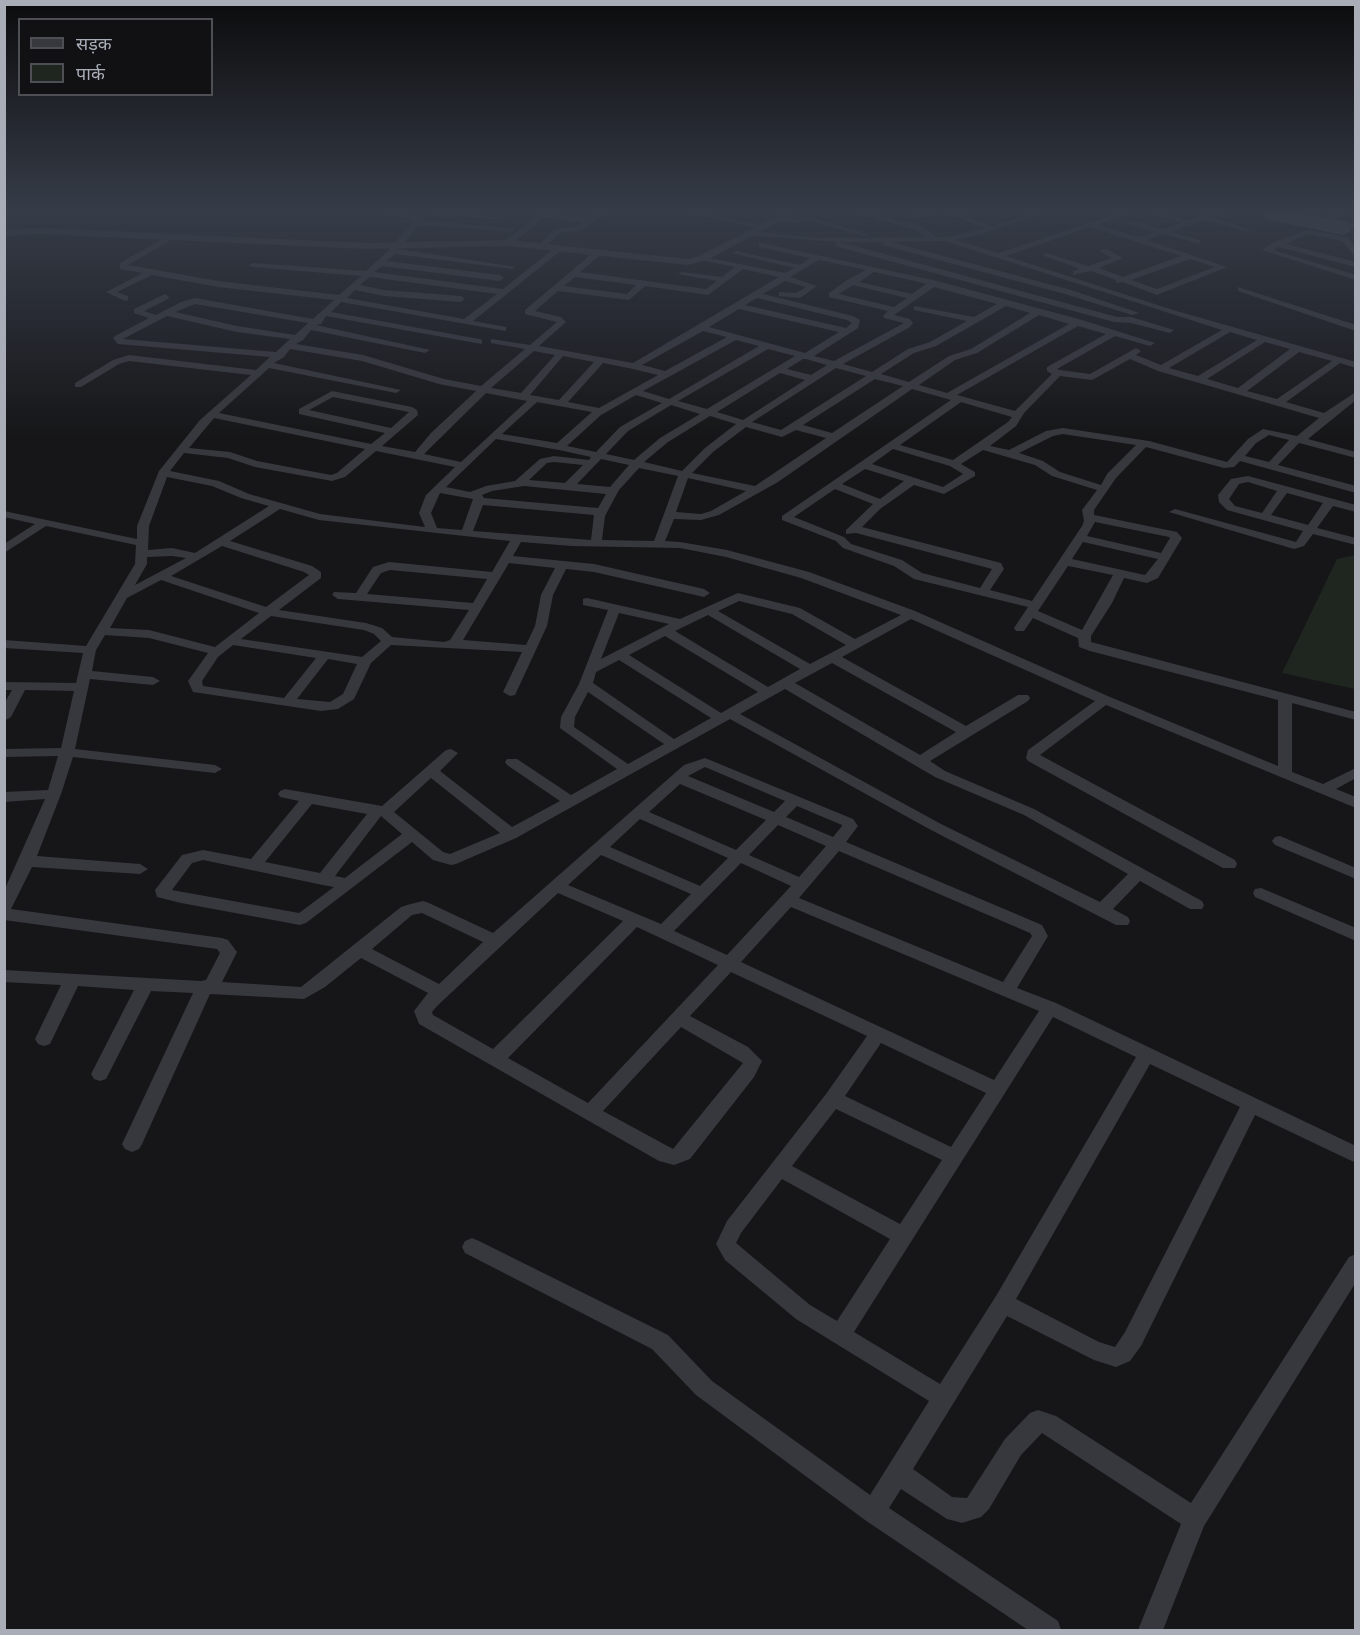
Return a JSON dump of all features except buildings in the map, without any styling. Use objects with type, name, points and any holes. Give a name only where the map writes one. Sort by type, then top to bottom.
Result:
[{"type":"street","points":[[116,289],[110,292],[124,298]]},
{"type":"street","points":[[260,289],[342,299],[503,329]]},
{"type":"street","points":[[4,908],[27,861],[54,794],[67,752],[90,650],[141,564],[143,526],[163,473],[212,415],[353,289]]},
{"type":"street","points":[[366,289],[384,293],[461,299]]},
{"type":"street","points":[[487,289],[506,292]]},
{"type":"street","points":[[465,323],[509,289]]},
{"type":"street","points":[[417,456],[435,435],[483,390],[530,347],[562,322],[528,312],[555,289]]},
{"type":"street","points":[[567,289],[629,297],[637,289]]},
{"type":"street","points":[[687,289],[710,292],[713,289]]},
{"type":"street","points":[[634,366],[703,328],[764,289]]},
{"type":"street","points":[[759,292],[797,296],[808,289]]},
{"type":"street","points":[[840,289],[832,295],[894,310]]},
{"type":"street","points":[[881,289],[913,297]]},
{"type":"street","points":[[659,543],[684,475],[709,450],[744,424],[834,365],[909,323],[887,316],[925,289]]},
{"type":"street","points":[[954,289],[1040,311],[1150,343]]},
{"type":"street","points":[[1008,289],[1117,320],[1131,320],[1170,330]]},
{"type":"street","points":[[1061,289],[1135,313]]},
{"type":"street","points":[[1102,289],[1190,318],[1356,365]]},
{"type":"street","points":[[1149,289],[1157,292],[1164,289]]},
{"type":"street","points":[[1242,289],[1356,328]]},
{"type":"street","points":[[271,298],[280,292]]},
{"type":"street","points":[[596,543],[601,512],[613,491],[637,463],[664,440],[857,324],[856,320],[759,292]]},
{"type":"street","points":[[156,318],[137,311],[165,297]]},
{"type":"street","points":[[281,355],[172,348],[118,340],[129,331],[195,301],[319,321],[479,342]]},
{"type":"street","points":[[635,392],[780,434],[916,349],[933,344],[1005,303]]},
{"type":"street","points":[[252,310],[262,304]]},
{"type":"street","points":[[737,306],[847,331]]},
{"type":"street","points":[[917,308],[977,320]]},
{"type":"street","points":[[670,515],[708,516],[756,490],[951,358],[974,351],[1040,311]]},
{"type":"street","points":[[166,313],[363,358],[423,378],[601,411]]},
{"type":"street","points":[[1114,333],[1050,369],[1058,373],[1092,377],[1190,318]]},
{"type":"street","points":[[319,321],[425,350]]},
{"type":"street","points":[[1079,322],[954,398],[893,446],[786,518],[840,539],[847,546],[898,563],[918,576],[983,592],[1032,608],[1085,636]]},
{"type":"street","points":[[703,328],[1017,415]]},
{"type":"street","points":[[1161,369],[1229,329]]},
{"type":"street","points":[[559,447],[582,424],[601,411],[735,337]]},
{"type":"street","points":[[1199,380],[1264,339]]},
{"type":"street","points":[[494,341],[634,366],[667,375]]},
{"type":"street","points":[[569,486],[624,429],[766,346]]},
{"type":"street","points":[[1239,392],[1298,348]]},
{"type":"street","points":[[524,396],[562,352]]},
{"type":"street","points":[[520,356],[554,362]]},
{"type":"street","points":[[1129,356],[1161,369],[1326,417]]},
{"type":"street","points":[[78,385],[129,358],[265,369],[396,390]]},
{"type":"street","points":[[562,403],[601,360]]},
{"type":"street","points":[[1278,403],[1339,360]]},
{"type":"street","points":[[779,370],[814,379]]},
{"type":"street","points":[[954,464],[1012,424],[1017,415],[1058,373]]},
{"type":"street","points":[[182,450],[230,455],[255,464],[327,478],[341,475],[375,446],[392,431],[414,411],[332,394],[303,411],[392,431]]},
{"type":"street","points":[[1271,466],[1293,442],[1356,395]]},
{"type":"street","points":[[433,531],[425,513],[426,504],[436,489],[536,398]]},
{"type":"street","points":[[212,415],[462,465]]},
{"type":"street","points":[[794,426],[834,437]]},
{"type":"street","points":[[1010,453],[1058,431],[1144,443],[1230,465],[1265,431],[1301,438],[1356,455]]},
{"type":"street","points":[[494,436],[598,454],[756,490]]},
{"type":"street","points":[[1020,628],[1088,526],[1088,510],[1104,489],[1110,476],[1144,443]]},
{"type":"street","points":[[865,465],[939,490],[950,489],[971,474],[954,464],[893,446]]},
{"type":"street","points":[[981,447],[1010,453],[1039,463],[1056,474],[1104,489]]},
{"type":"street","points":[[1238,457],[1356,490]]},
{"type":"street","points":[[519,483],[544,461],[565,460],[590,464]]},
{"type":"street","points":[[163,473],[215,483],[244,496],[319,517],[466,534],[596,543],[659,543],[702,548],[805,575],[911,614],[1105,700],[1356,803]]},
{"type":"street","points":[[1356,509],[1242,478],[1228,488],[1223,500],[1226,506],[1309,531],[1356,542]]},
{"type":"street","points":[[840,539],[912,481]]},
{"type":"street","points":[[466,534],[476,498],[490,488],[519,483],[613,491]]},
{"type":"street","points":[[834,485],[882,503]]},
{"type":"street","points":[[1175,512],[1289,546],[1298,546],[1336,485]]},
{"type":"street","points":[[436,489],[476,498],[601,512]]},
{"type":"street","points":[[1264,518],[1284,489]]},
{"type":"street","points":[[124,595],[197,557],[277,506]]},
{"type":"street","points":[[4,514],[45,522],[141,549],[197,557]]},
{"type":"street","points":[[1063,561],[1142,579],[1151,578],[1176,538],[1173,534],[1089,517]]},
{"type":"street","points":[[4,550],[45,522]]},
{"type":"street","points":[[855,529],[997,566],[998,569],[983,592]]},
{"type":"street","points":[[455,643],[518,538]]},
{"type":"street","points":[[1079,538],[1164,557]]},
{"type":"street","points":[[222,542],[317,573],[316,578],[207,660],[195,681],[198,689],[327,708],[344,701],[365,661],[388,641]]},
{"type":"street","points":[[506,559],[620,573],[704,593]]},
{"type":"street","points":[[510,692],[541,626],[547,595],[562,565]]},
{"type":"street","points":[[359,597],[377,570],[389,566],[496,576]]},
{"type":"street","points":[[1120,573],[1106,603],[1082,642],[1095,648],[1356,716]]},
{"type":"street","points":[[160,576],[268,612],[366,627],[378,632],[388,641],[437,646],[455,643],[530,649]]},
{"type":"street","points":[[338,595],[477,607]]},
{"type":"street","points":[[588,677],[620,655],[733,598],[746,597],[796,611],[856,645]]},
{"type":"street","points":[[587,602],[681,623]]},
{"type":"street","points":[[615,608],[588,677],[568,717],[567,728],[628,770]]},
{"type":"street","points":[[708,610],[811,670]]},
{"type":"street","points":[[285,794],[381,811],[438,856],[448,860],[511,834],[911,614]]},
{"type":"street","points":[[101,631],[140,633],[217,651]]},
{"type":"street","points":[[665,631],[769,693]]},
{"type":"street","points":[[230,641],[365,661]]},
{"type":"street","points":[[4,644],[90,650]]},
{"type":"street","points":[[620,655],[726,716],[936,827],[1122,921]]},
{"type":"street","points":[[287,703],[324,656]]},
{"type":"street","points":[[833,658],[966,732]]},
{"type":"street","points":[[588,677],[674,745]]},
{"type":"street","points":[[4,686],[82,681],[153,681]]},
{"type":"street","points":[[786,684],[940,774],[1029,812],[1196,905]]},
{"type":"street","points":[[4,717],[21,686]]},
{"type":"street","points":[[920,761],[1023,698]]},
{"type":"street","points":[[1285,699],[1285,774]]},
{"type":"street","points":[[1105,700],[1033,753],[1034,758],[1229,864]]},
{"type":"street","points":[[4,753],[67,752],[215,769]]},
{"type":"street","points":[[323,880],[381,811],[451,753]]},
{"type":"street","points":[[512,762],[571,802]]},
{"type":"street","points":[[590,1113],[788,900],[836,844],[849,826],[848,822],[705,762],[689,768],[495,941],[423,1011],[425,1019],[590,1113],[666,1155],[674,1157],[683,1153],[748,1072],[753,1061],[742,1052],[679,1018]]},
{"type":"street","points":[[431,771],[511,834]]},
{"type":"street","points":[[1324,790],[1356,772]]},
{"type":"street","points":[[680,778],[1036,929],[1040,936],[1007,990]]},
{"type":"street","points":[[4,797],[54,794]]},
{"type":"street","points":[[254,866],[309,798]]},
{"type":"street","points":[[663,932],[795,799]]},
{"type":"street","points":[[640,814],[802,884]]},
{"type":"street","points":[[347,884],[204,855],[191,857],[183,862],[163,890],[164,893],[181,898],[294,919],[305,917],[411,835]]},
{"type":"street","points":[[1280,841],[1356,874]]},
{"type":"street","points":[[600,848],[702,893]]},
{"type":"street","points":[[27,861],[140,869]]},
{"type":"street","points":[[1102,910],[1137,874]]},
{"type":"street","points":[[558,887],[663,932],[997,1090]]},
{"type":"street","points":[[1261,893],[1356,935]]},
{"type":"street","points":[[788,900],[1050,1008],[1356,1155]]},
{"type":"street","points":[[4,976],[146,982],[304,993],[407,910],[423,907],[495,941]]},
{"type":"street","points":[[4,914],[222,944],[229,952],[208,986],[132,1144]]},
{"type":"street","points":[[495,1059],[633,921]]},
{"type":"street","points":[[360,950],[440,992]]},
{"type":"street","points":[[44,1039],[73,979]]},
{"type":"street","points":[[100,1074],[146,982]]},
{"type":"street","points":[[839,1336],[1050,1008]]},
{"type":"street","points":[[877,1035],[833,1099],[734,1227],[726,1244],[732,1254],[772,1287],[839,1336],[945,1399]]},
{"type":"street","points":[[873,1512],[1003,1303],[1147,1054]]},
{"type":"street","points":[[833,1099],[954,1157]]},
{"type":"street","points":[[1003,1303],[1094,1350],[1116,1357],[1122,1354],[1133,1339],[1251,1103]]},
{"type":"street","points":[[779,1168],[903,1236]]},
{"type":"street","points":[[472,1247],[660,1342],[670,1350],[704,1389],[821,1476],[1049,1630]]},
{"type":"street","points":[[1151,1630],[1195,1520],[1356,1263]]},
{"type":"street","points":[[898,1473],[947,1507],[962,1511],[973,1509],[981,1501],[1013,1447],[1038,1421],[1048,1424],[1195,1520]]},
{"type":"green space","points":[[1355,555],[1355,689],[1282,673],[1337,559]]}]
